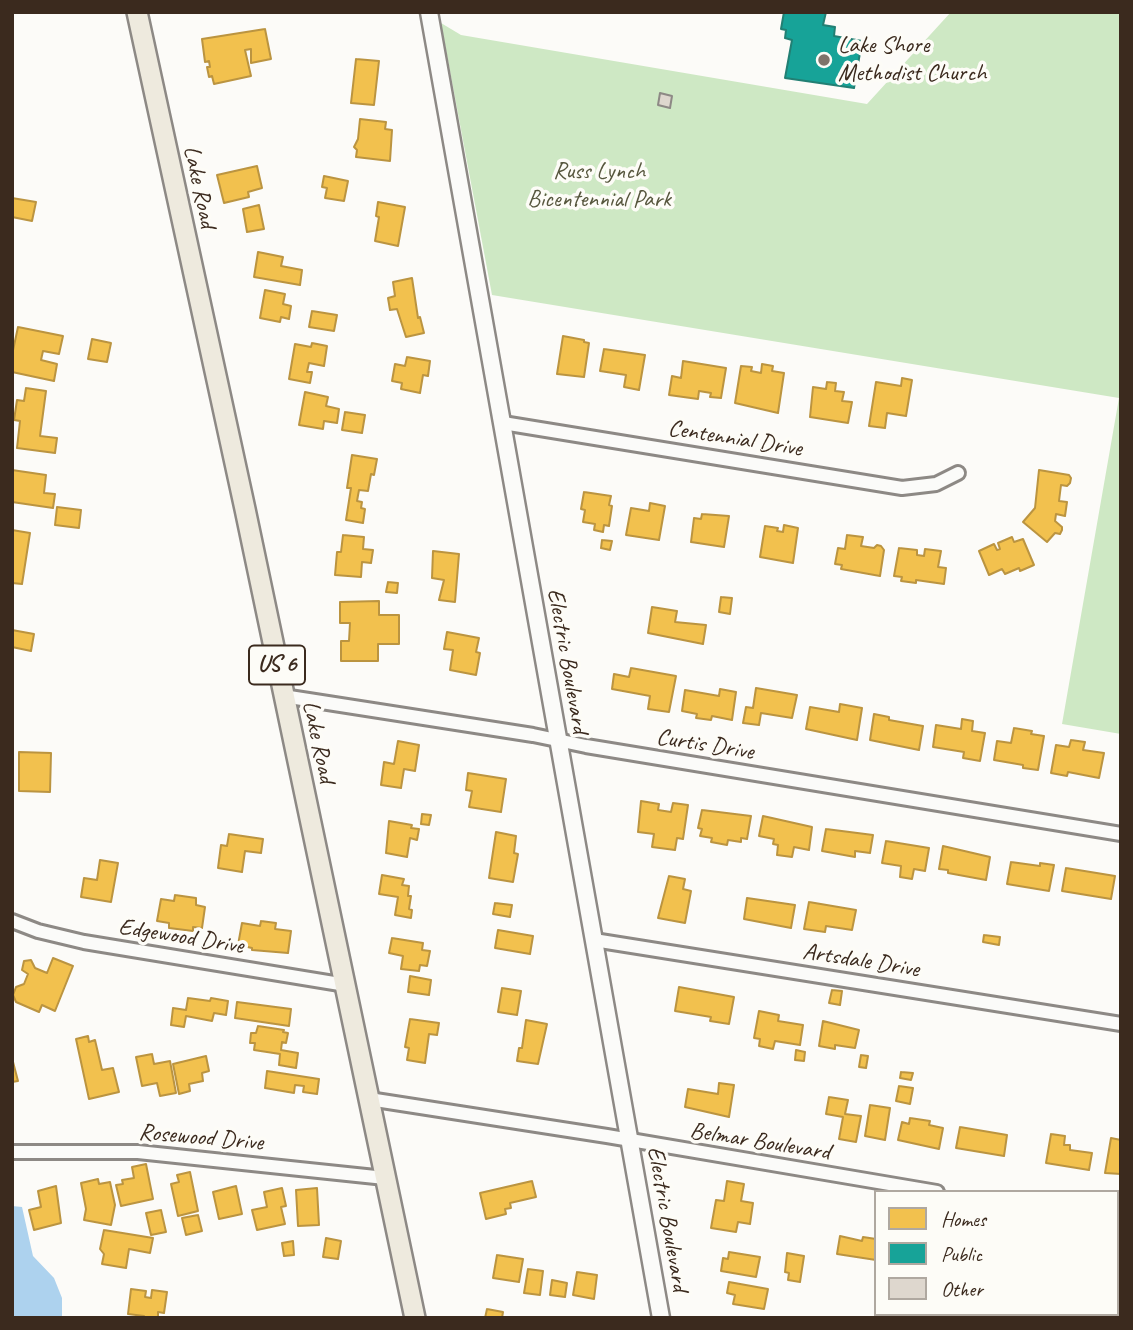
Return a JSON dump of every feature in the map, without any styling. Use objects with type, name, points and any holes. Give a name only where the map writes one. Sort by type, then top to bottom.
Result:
[{"type":"main road","name":"Lake Road","points":[[136,12],[415,1318]]},
{"type":"street","name":"Electric Boulevard","points":[[429,12],[661,1318]]},
{"type":"street","name":"Centennial Drive","points":[[503,422],[902,488],[936,484],[958,473]]},
{"type":"street","name":"Curtis Drive","points":[[284,696],[1121,834]]},
{"type":"street","name":"Edgewood Drive","points":[[12,921],[38,931],[84,942],[346,985]]},
{"type":"street","name":"Artsdale Drive","points":[[594,940],[1121,1024]]},
{"type":"street","name":"Belmar Boulevard","points":[[369,1099],[925,1190]]},
{"type":"street","name":"Rosewood Drive","points":[[12,1153],[138,1152],[385,1178]]},
{"type":"green space","name":"Russ Lynch Bicentennial Park","points":[[951,12],[1121,12],[1121,734],[1062,724],[1119,398],[492,295],[441,23],[461,35],[867,104]]},
{"type":"water","points":[[12,1206],[22,1207],[33,1256],[54,1278],[62,1298],[62,1318],[12,1318]]},
{"type":"building: Homes","points":[[265,29],[271,59],[251,63],[251,49],[245,50],[251,76],[214,84],[212,76],[209,77],[209,61],[205,62],[202,39]]},
{"type":"building: Homes","points":[[356,59],[379,61],[374,105],[351,103]]},
{"type":"building: Homes","points":[[360,119],[386,122],[385,129],[392,130],[390,161],[356,157],[357,150],[354,147],[358,139]]},
{"type":"building: Homes","points":[[257,166],[262,188],[248,192],[249,197],[224,203],[217,175]]},
{"type":"building: Homes","points":[[324,176],[348,181],[344,201],[325,198],[327,188],[322,187]]},
{"type":"building: Homes","points":[[12,198],[36,202],[32,221],[12,217]]},
{"type":"building: Homes","points":[[378,202],[405,207],[398,246],[375,241],[379,217],[376,216]]},
{"type":"building: Homes","points":[[259,205],[264,229],[247,232],[243,209]]},
{"type":"building: Homes","points":[[258,252],[283,257],[281,266],[302,270],[300,285],[254,277]]},
{"type":"building: Homes","points":[[412,278],[418,318],[420,317],[424,333],[406,337],[397,309],[390,310],[388,298],[395,296],[393,282]]},
{"type":"building: Homes","points":[[265,290],[285,294],[283,304],[291,306],[289,319],[281,317],[280,322],[260,318]]},
{"type":"building: Homes","points":[[312,311],[337,315],[334,331],[309,327]]},
{"type":"building: Homes","points":[[18,327],[63,336],[59,354],[43,351],[41,360],[57,364],[54,381],[12,372],[12,355]]},
{"type":"building: Homes","points":[[563,336],[589,343],[584,377],[557,374]]},
{"type":"building: Homes","points":[[92,339],[111,343],[107,362],[88,359]]},
{"type":"building: Homes","points":[[312,343],[327,346],[324,366],[309,363],[307,372],[312,372],[310,383],[289,379],[295,344],[311,347]]},
{"type":"building: Homes","points":[[604,349],[645,355],[639,390],[624,387],[626,375],[600,371]]},
{"type":"building: Homes","points":[[407,357],[430,361],[428,376],[423,375],[420,393],[401,389],[402,383],[392,381],[395,364],[405,366]]},
{"type":"building: Homes","points":[[683,361],[726,368],[721,398],[710,397],[711,393],[699,391],[698,399],[669,395],[672,376],[681,378]]},
{"type":"building: Homes","points":[[762,364],[773,366],[772,371],[784,373],[778,413],[735,403],[741,366],[752,367],[751,371],[761,373]]},
{"type":"building: Homes","points":[[902,378],[912,380],[906,416],[887,413],[885,428],[869,426],[876,382],[901,386]]},
{"type":"building: Homes","points":[[827,382],[836,383],[835,391],[844,392],[842,401],[852,402],[848,423],[810,417],[813,387],[826,389]]},
{"type":"building: Homes","points":[[26,388],[46,391],[40,436],[57,438],[55,453],[17,448],[20,421],[14,420],[17,400],[24,401]]},
{"type":"building: Homes","points":[[305,392],[328,397],[326,406],[339,409],[337,423],[324,421],[323,429],[299,425]]},
{"type":"building: Homes","points":[[345,412],[365,415],[362,433],[342,430]]},
{"type":"building: Homes","points":[[352,455],[377,459],[368,491],[359,490],[357,501],[362,502],[361,508],[365,509],[363,523],[346,520]]},
{"type":"building: Homes","points":[[12,470],[46,475],[44,493],[55,494],[53,508],[12,502]]},
{"type":"building: Homes","points":[[1039,470],[1069,475],[1071,478],[1067,486],[1061,485],[1059,501],[1067,502],[1065,516],[1056,514],[1055,521],[1062,530],[1047,542],[1023,522],[1035,508]]},
{"type":"building: Homes","points":[[584,492],[611,496],[609,526],[604,525],[603,532],[594,530],[595,524],[583,522],[585,510],[581,509]]},
{"type":"building: Homes","points":[[650,503],[665,506],[659,540],[626,535],[631,508],[649,511]]},
{"type":"building: Homes","points":[[57,507],[81,510],[79,528],[55,525]]},
{"type":"building: Homes","points":[[702,514],[729,516],[724,547],[691,542],[694,518],[701,519]]},
{"type":"building: Homes","points":[[784,525],[798,528],[793,563],[760,557],[765,526],[778,528],[777,531],[783,532]]},
{"type":"building: Homes","points":[[12,530],[30,533],[22,584],[12,583]]},
{"type":"building: Homes","points":[[343,535],[364,537],[363,549],[373,550],[371,563],[362,562],[361,577],[335,575],[337,552],[341,552]]},
{"type":"building: Homes","points":[[847,535],[863,537],[861,546],[881,546],[884,550],[880,576],[841,569],[842,565],[835,564],[838,548],[845,549]]},
{"type":"building: Homes","points":[[1012,537],[1014,542],[1023,539],[1034,565],[1005,574],[1002,569],[989,575],[979,551],[994,544],[997,550],[1000,549],[998,543]]},
{"type":"building: Homes","points":[[602,540],[612,541],[610,550],[601,548]]},
{"type":"building: Homes","points":[[899,548],[917,550],[917,555],[924,556],[925,549],[941,551],[938,567],[946,568],[944,584],[901,581],[902,577],[894,576]]},
{"type":"building: Homes","points":[[433,551],[459,554],[455,602],[439,600],[444,580],[432,578]]},
{"type":"building: Homes","points":[[388,582],[398,583],[397,593],[386,592]]},
{"type":"building: Homes","points":[[721,597],[732,598],[730,614],[719,612]]},
{"type":"building: Homes","points":[[379,601],[379,615],[399,615],[399,644],[378,644],[378,661],[341,661],[341,641],[349,641],[350,623],[340,623],[340,602]]},
{"type":"building: Homes","points":[[652,607],[677,611],[675,622],[706,625],[703,644],[648,633]]},
{"type":"building: Homes","points":[[12,630],[34,634],[31,651],[12,647]]},
{"type":"building: Homes","points":[[447,632],[479,638],[476,652],[480,653],[476,675],[450,670],[453,650],[444,649]]},
{"type":"building: Homes","points":[[631,668],[676,676],[669,712],[648,709],[650,696],[612,689],[614,674],[629,677]]},
{"type":"building: Homes","points":[[756,688],[797,695],[792,718],[761,713],[759,725],[743,723],[746,707],[753,708]]},
{"type":"building: Homes","points":[[720,689],[736,692],[732,720],[712,716],[711,720],[696,718],[697,714],[682,711],[685,690],[719,696]]},
{"type":"building: Homes","points":[[840,704],[862,708],[857,740],[806,729],[810,707],[839,712]]},
{"type":"building: Homes","points":[[874,714],[889,717],[889,720],[923,726],[919,750],[870,740]]},
{"type":"building: Homes","points":[[962,719],[973,721],[972,731],[985,733],[980,761],[963,758],[964,752],[933,747],[936,725],[961,729]]},
{"type":"building: Homes","points":[[1014,728],[1044,736],[1038,770],[994,760],[997,741],[1011,743]]},
{"type":"building: Homes","points":[[1071,740],[1085,742],[1083,750],[1104,753],[1099,778],[1068,772],[1067,776],[1051,773],[1056,745],[1069,747]]},
{"type":"building: Homes","points":[[398,741],[419,745],[415,771],[404,769],[401,788],[381,785],[384,762],[394,764]]},
{"type":"building: Homes","points":[[19,752],[51,753],[50,792],[19,791]]},
{"type":"building: Homes","points":[[468,773],[506,779],[501,812],[469,807],[472,791],[466,790]]},
{"type":"building: Homes","points":[[641,801],[659,804],[658,810],[671,812],[673,803],[688,805],[683,839],[677,838],[675,850],[652,847],[654,834],[638,832]]},
{"type":"building: Homes","points":[[702,810],[751,816],[747,839],[741,838],[741,842],[728,840],[727,845],[711,842],[712,838],[700,836],[702,829],[698,828]]},
{"type":"building: Homes","points":[[422,814],[431,815],[429,825],[421,824]]},
{"type":"building: Homes","points":[[763,816],[812,827],[809,850],[794,847],[792,857],[777,855],[778,845],[773,844],[774,839],[759,836]]},
{"type":"building: Homes","points":[[389,821],[419,829],[417,840],[410,838],[407,857],[386,853]]},
{"type":"building: Homes","points":[[826,829],[873,835],[870,853],[855,851],[855,857],[822,851]]},
{"type":"building: Homes","points":[[496,832],[516,836],[514,853],[518,854],[513,882],[489,878]]},
{"type":"building: Homes","points":[[229,834],[263,839],[261,853],[245,851],[242,872],[218,868],[221,845],[227,846]]},
{"type":"building: Homes","points":[[886,841],[929,848],[925,871],[914,869],[912,879],[900,877],[901,866],[882,863]]},
{"type":"building: Homes","points":[[943,846],[990,857],[986,880],[939,869]]},
{"type":"building: Homes","points":[[100,860],[118,863],[111,902],[81,897],[84,878],[97,880]]},
{"type":"building: Homes","points":[[1011,862],[1054,865],[1049,891],[1007,884]]},
{"type":"building: Homes","points":[[1066,868],[1115,876],[1111,899],[1062,891]]},
{"type":"building: Homes","points":[[382,875],[404,879],[402,885],[409,886],[411,918],[395,915],[398,897],[379,894]]},
{"type":"building: Homes","points":[[669,876],[685,879],[683,889],[691,891],[685,923],[658,918]]},
{"type":"building: Homes","points":[[175,895],[196,898],[196,905],[205,907],[202,928],[193,927],[193,931],[169,928],[169,923],[157,921],[161,899],[174,901]]},
{"type":"building: Homes","points":[[747,898],[795,905],[791,928],[744,919]]},
{"type":"building: Homes","points":[[809,902],[856,910],[852,930],[826,926],[825,932],[804,929]]},
{"type":"building: Homes","points":[[495,903],[512,905],[510,917],[493,914]]},
{"type":"building: Homes","points":[[261,921],[276,923],[275,929],[291,931],[288,953],[252,950],[238,945],[242,923],[260,926]]},
{"type":"building: Homes","points":[[498,930],[533,936],[530,954],[495,948]]},
{"type":"building: Homes","points":[[984,935],[1000,937],[999,945],[983,942]]},
{"type":"building: Homes","points":[[392,938],[423,943],[422,950],[430,951],[427,966],[420,965],[419,971],[401,969],[403,956],[389,953]]},
{"type":"building: Homes","points":[[53,958],[73,966],[55,1011],[42,1005],[39,1012],[16,1002],[13,995],[16,987],[24,984],[28,974],[22,970],[24,961],[31,960],[35,968],[47,973]]},
{"type":"building: Homes","points":[[410,976],[431,980],[429,995],[408,992]]},
{"type":"building: Homes","points":[[679,987],[734,997],[729,1024],[710,1021],[711,1017],[675,1011]]},
{"type":"building: Homes","points":[[502,988],[521,991],[517,1015],[498,1012]]},
{"type":"building: Homes","points":[[832,990],[842,991],[840,1005],[829,1003]]},
{"type":"building: Homes","points":[[188,998],[228,1001],[226,1015],[214,1013],[212,1021],[186,1016],[184,1027],[171,1025],[173,1008],[186,1010]]},
{"type":"building: Homes","points":[[237,1002],[291,1009],[289,1026],[235,1018]]},
{"type":"building: Homes","points":[[759,1011],[779,1015],[778,1021],[803,1025],[800,1045],[775,1041],[773,1049],[759,1046],[760,1039],[754,1038]]},
{"type":"building: Homes","points":[[410,1019],[439,1023],[437,1035],[429,1034],[425,1063],[407,1060],[409,1048],[405,1047]]},
{"type":"building: Homes","points":[[526,1020],[547,1024],[538,1064],[517,1061]]},
{"type":"building: Homes","points":[[823,1021],[859,1030],[855,1048],[835,1045],[835,1049],[819,1046]]},
{"type":"building: Homes","points":[[258,1026],[288,1033],[286,1043],[282,1042],[281,1050],[298,1053],[296,1068],[279,1065],[280,1054],[254,1050],[255,1043],[250,1043],[251,1033],[256,1033]]},
{"type":"building: Homes","points":[[88,1036],[89,1042],[95,1040],[102,1070],[113,1068],[119,1092],[89,1099],[76,1039]]},
{"type":"building: Homes","points":[[796,1050],[805,1052],[804,1061],[795,1060]]},
{"type":"building: Homes","points":[[152,1054],[154,1064],[170,1061],[176,1093],[160,1096],[157,1083],[142,1086],[136,1057]]},
{"type":"building: Homes","points":[[861,1055],[868,1056],[866,1068],[859,1067]]},
{"type":"building: Homes","points":[[206,1056],[209,1071],[202,1073],[203,1081],[189,1084],[190,1091],[179,1094],[173,1064]]},
{"type":"building: Homes","points":[[12,1058],[18,1081],[12,1082]]},
{"type":"building: Homes","points":[[267,1071],[319,1079],[317,1094],[303,1092],[304,1086],[295,1085],[294,1093],[265,1088]]},
{"type":"building: Homes","points":[[901,1072],[913,1073],[911,1080],[900,1078]]},
{"type":"building: Homes","points":[[719,1083],[734,1085],[729,1117],[685,1107],[688,1089],[718,1094]]},
{"type":"building: Homes","points":[[899,1086],[913,1088],[910,1104],[896,1101]]},
{"type":"building: Homes","points":[[829,1097],[848,1100],[845,1114],[861,1116],[856,1142],[839,1139],[843,1117],[826,1114]]},
{"type":"building: Homes","points":[[870,1105],[890,1108],[885,1140],[865,1136]]},
{"type":"building: Homes","points":[[910,1118],[930,1121],[929,1125],[943,1128],[939,1149],[898,1140],[902,1122],[909,1124]]},
{"type":"building: Homes","points":[[960,1127],[1007,1135],[1004,1156],[956,1148]]},
{"type":"building: Homes","points":[[1051,1134],[1065,1136],[1064,1145],[1070,1145],[1070,1150],[1092,1153],[1089,1170],[1046,1163]]},
{"type":"building: Homes","points":[[1111,1138],[1121,1140],[1121,1174],[1105,1173]]},
{"type":"building: Homes","points":[[146,1164],[153,1199],[121,1206],[116,1185],[123,1184],[122,1180],[134,1178],[132,1167]]},
{"type":"building: Homes","points":[[190,1172],[198,1211],[178,1216],[171,1184],[179,1182],[177,1175]]},
{"type":"building: Homes","points":[[98,1179],[99,1184],[110,1182],[115,1205],[111,1225],[84,1220],[86,1209],[81,1183]]},
{"type":"building: Homes","points":[[532,1181],[536,1197],[510,1203],[511,1208],[505,1209],[506,1214],[486,1219],[480,1193]]},
{"type":"building: Homes","points":[[727,1181],[744,1184],[741,1201],[753,1203],[750,1224],[738,1222],[736,1232],[711,1228],[716,1200],[724,1201]]},
{"type":"building: Homes","points":[[56,1186],[61,1223],[34,1230],[29,1210],[41,1207],[38,1191]]},
{"type":"building: Homes","points":[[236,1186],[242,1214],[219,1219],[213,1192]]},
{"type":"building: Homes","points":[[282,1188],[286,1206],[281,1207],[285,1224],[257,1230],[252,1210],[267,1207],[264,1192]]},
{"type":"building: Homes","points":[[317,1188],[319,1225],[298,1226],[296,1190]]},
{"type":"building: Homes","points":[[161,1210],[166,1232],[151,1235],[146,1213]]},
{"type":"building: Homes","points":[[198,1215],[202,1231],[186,1235],[182,1218]]},
{"type":"building: Homes","points":[[104,1230],[153,1238],[150,1253],[129,1249],[126,1268],[102,1264],[104,1254],[100,1249]]},
{"type":"building: Homes","points":[[840,1236],[862,1241],[863,1237],[874,1239],[874,1260],[837,1254]]},
{"type":"building: Homes","points":[[326,1238],[341,1241],[338,1259],[323,1257]]},
{"type":"building: Homes","points":[[293,1241],[294,1255],[284,1256],[282,1243]]},
{"type":"building: Homes","points":[[729,1252],[760,1257],[756,1277],[721,1271],[723,1258],[728,1259]]},
{"type":"building: Homes","points":[[787,1253],[804,1256],[800,1282],[788,1280],[789,1273],[785,1272]]},
{"type":"building: Homes","points":[[497,1255],[523,1259],[519,1282],[493,1278]]},
{"type":"building: Homes","points":[[528,1269],[543,1271],[540,1295],[524,1293]]},
{"type":"building: Homes","points":[[577,1272],[597,1275],[594,1299],[573,1295]]},
{"type":"building: Homes","points":[[552,1280],[567,1283],[565,1297],[550,1295]]},
{"type":"building: Homes","points":[[729,1282],[768,1289],[764,1309],[733,1304],[735,1295],[727,1293]]},
{"type":"building: Homes","points":[[131,1289],[146,1291],[145,1297],[151,1298],[152,1290],[167,1292],[164,1313],[158,1312],[158,1318],[128,1314]]},
{"type":"building: Homes","points":[[487,1309],[503,1312],[502,1318],[485,1318]]},
{"type":"building: Public","name":"Lake Shore Methodist Church","points":[[784,12],[826,12],[823,25],[835,27],[834,36],[862,41],[854,88],[785,78],[792,40],[785,38],[786,30],[781,29]]},
{"type":"building: Other","points":[[660,93],[672,96],[670,108],[658,105]]},
{"type":"place","name":"Lake Shore Methodist Church","points":[[824,60]]}]
